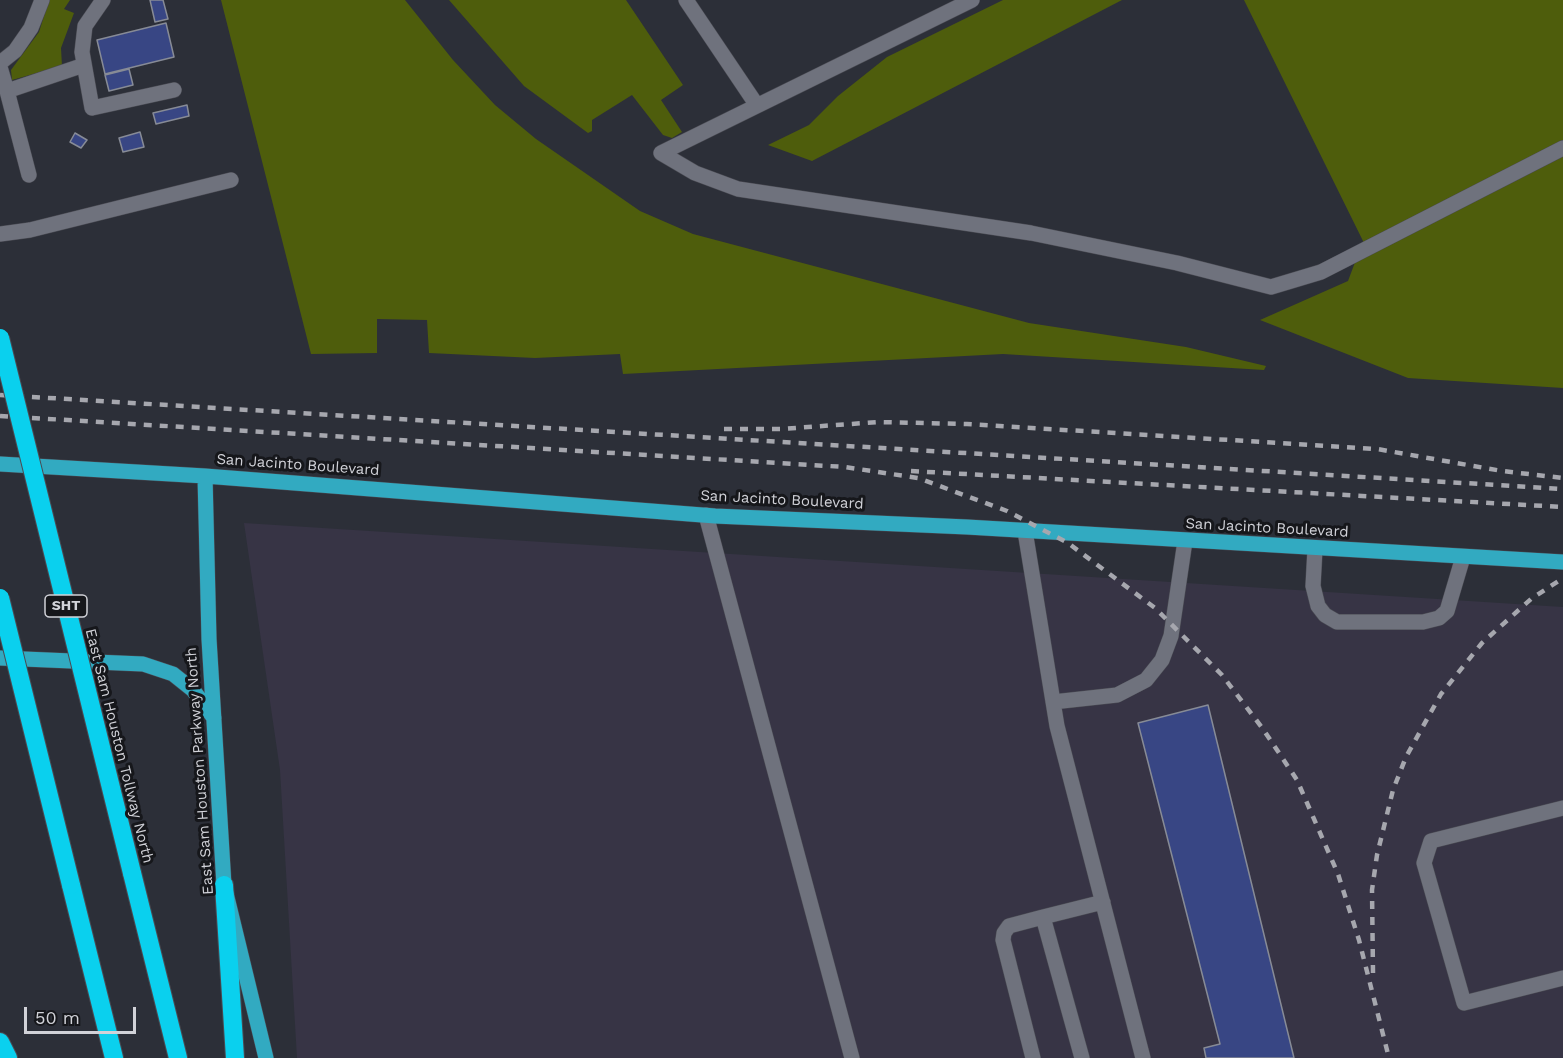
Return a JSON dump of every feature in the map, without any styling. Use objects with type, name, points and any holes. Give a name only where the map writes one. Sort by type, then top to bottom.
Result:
[{"type":"highway","name":"East Sam Houston Tollway North","points":[[0,338],[178,1058]]},
{"type":"highway","points":[[0,598],[114,1058]]},
{"type":"highway","points":[[225,885],[235,1058]]},
{"type":"highway","points":[[0,1042],[8,1058]]},
{"type":"main road","name":"San Jacinto Boulevard","points":[[0,464],[205,476],[706,515],[1563,562]]},
{"type":"main road","name":"East Sam Houston Parkway North","points":[[205,476],[209,639],[225,885],[266,1058]]},
{"type":"main road","points":[[0,658],[143,664],[173,674],[193,690],[214,718]]},
{"type":"street","points":[[29,175],[0,65],[15,51],[31,28],[42,0]]},
{"type":"street","points":[[103,0],[85,26],[82,52],[92,108],[174,90]]},
{"type":"street","points":[[686,0],[756,104]]},
{"type":"street","points":[[972,0],[756,104],[661,153],[695,173],[738,189],[777,197],[1031,233],[1177,263],[1271,286],[1321,272],[1563,148]]},
{"type":"street","points":[[7,91],[84,65]]},
{"type":"street","points":[[0,234],[30,230],[231,180]]},
{"type":"street","points":[[706,515],[852,1058]]},
{"type":"street","points":[[1025,531],[1053,702],[1143,1058]]},
{"type":"street","points":[[1053,702],[1117,695],[1146,680],[1162,660],[1171,636],[1185,541]]},
{"type":"street","points":[[1316,549],[1313,586],[1318,606],[1337,622],[1423,622],[1439,618],[1447,611],[1464,557]]},
{"type":"street","points":[[1563,808],[1431,841],[1424,863],[1464,1003],[1563,978]]},
{"type":"street","points":[[1033,1058],[1003,940],[1009,926],[1103,902]]},
{"type":"street","points":[[1043,917],[1082,1058]]},
{"type":"shaded area","points":[[244,523],[1563,607],[1563,1058],[297,1058],[280,770]]},
{"type":"green space","points":[[49,0],[70,0],[64,9],[74,13],[61,48],[62,66],[12,80],[11,70],[39,32]]},
{"type":"green space","points":[[221,0],[405,0],[453,60],[495,105],[536,139],[640,211],[693,234],[1029,323],[1186,347],[1266,366],[1264,370],[1003,354],[623,374],[620,354],[535,358],[429,353],[427,320],[377,319],[377,353],[311,354]]},
{"type":"green space","points":[[449,0],[626,0],[683,85],[661,100],[682,132],[672,138],[663,135],[632,95],[592,120],[592,131],[588,133],[524,86]]},
{"type":"green space","points":[[1003,0],[1122,0],[812,161],[768,145],[809,125],[838,96],[887,57]]},
{"type":"green space","points":[[1244,0],[1563,0],[1563,388],[1408,378],[1260,320],[1348,281],[1363,241]]},
{"type":"building","points":[[150,0],[163,0],[168,19],[155,22]]},
{"type":"building","points":[[166,23],[174,57],[105,74],[97,40]]},
{"type":"building","points":[[129,69],[133,85],[109,91],[105,75]]},
{"type":"building","points":[[187,105],[189,116],[156,124],[153,113]]},
{"type":"building","points":[[140,132],[144,147],[123,152],[119,138]]},
{"type":"building","points":[[75,133],[87,140],[81,148],[70,142]]},
{"type":"building","points":[[1208,705],[1294,1058],[1206,1058],[1204,1048],[1220,1044],[1138,723]]},
{"type":"railway","points":[[0,395],[1563,489]]},
{"type":"railway","points":[[0,416],[845,467],[918,478],[1007,511],[1068,543],[1155,608],[1222,675],[1263,729],[1297,780],[1338,874],[1359,940],[1389,1058]]},
{"type":"railway","points":[[724,429],[781,429],[878,422],[967,424],[1377,449],[1502,471],[1563,478]]},
{"type":"railway","points":[[911,471],[1563,507]]},
{"type":"railway","points":[[1373,973],[1372,890],[1377,855],[1393,790],[1406,757],[1441,694],[1482,643],[1531,599],[1563,578]]}]
